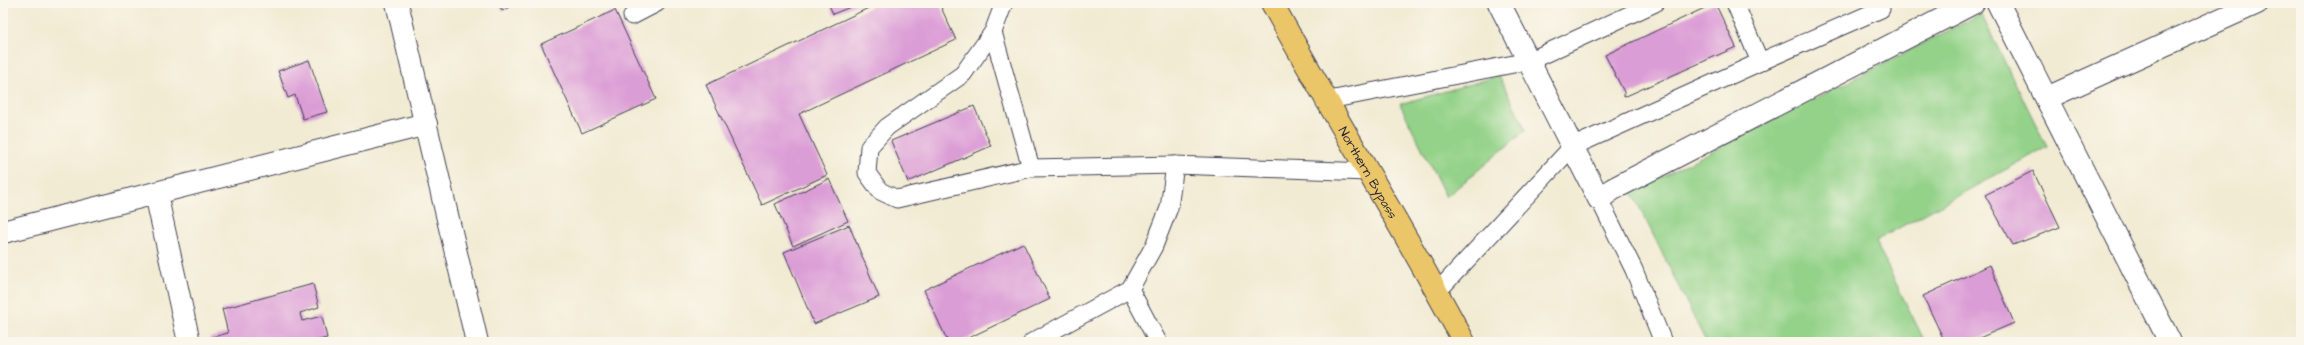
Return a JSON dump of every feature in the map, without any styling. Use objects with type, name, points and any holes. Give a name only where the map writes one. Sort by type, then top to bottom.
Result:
[{"type":"main road","name":"Northern Bypass","points":[[1272,3],[1324,100],[1368,172],[1464,342]]},
{"type":"street","points":[[398,3],[477,342]]},
{"type":"street","points":[[1499,3],[1599,200],[1613,189],[1973,3]]},
{"type":"street","points":[[1998,3],[2127,260],[2170,342]]},
{"type":"street","points":[[2047,98],[2257,3]]},
{"type":"street","points":[[3,232],[426,124]]},
{"type":"street","points":[[156,194],[189,342]]},
{"type":"lane","points":[[632,16],[657,3]]},
{"type":"lane","points":[[1004,3],[993,32],[963,74],[887,127],[869,147],[868,173],[880,191],[897,199],[1031,168],[1175,165],[1368,172]]},
{"type":"lane","points":[[1324,100],[1529,61],[1655,3]]},
{"type":"lane","points":[[1735,3],[1760,62]]},
{"type":"lane","points":[[1437,292],[1572,147],[1881,9]]},
{"type":"lane","points":[[993,32],[1031,168]]},
{"type":"lane","points":[[1032,342],[1130,289],[1154,246],[1169,208],[1175,165]]},
{"type":"lane","points":[[1599,200],[1603,211],[1634,270],[1663,342]]},
{"type":"lane","points":[[1130,289],[1158,342]]},
{"type":"green space","points":[[1981,14],[2047,147],[1875,241],[1925,342],[1706,342],[1632,192]]},
{"type":"green space","points":[[1499,76],[1526,130],[1446,197],[1400,104]]},
{"type":"building","points":[[499,3],[518,3],[502,11]]},
{"type":"building","points":[[828,3],[860,3],[833,14]]},
{"type":"building","points":[[879,3],[939,3],[956,40],[799,114],[827,175],[762,205],[706,85]]},
{"type":"building","points":[[1715,3],[1736,47],[1624,97],[1624,92],[1605,55]]},
{"type":"building","points":[[615,10],[656,99],[582,133],[541,44]]},
{"type":"building","points":[[309,60],[327,112],[303,119],[295,95],[288,98],[278,71]]},
{"type":"building","points":[[974,106],[991,146],[908,182],[891,141]]},
{"type":"building","points":[[2033,171],[2060,227],[2013,245],[1985,195]]},
{"type":"building","points":[[829,179],[848,221],[793,246],[775,204]]},
{"type":"building","points":[[849,225],[879,297],[814,324],[784,252]]},
{"type":"building","points":[[1023,243],[1050,299],[960,342],[948,342],[924,290]]},
{"type":"building","points":[[1990,265],[2014,323],[1970,342],[1945,342],[1923,296]]},
{"type":"building","points":[[313,284],[319,307],[300,313],[302,321],[322,316],[327,338],[311,342],[210,342],[209,338],[228,333],[222,309]]}]
